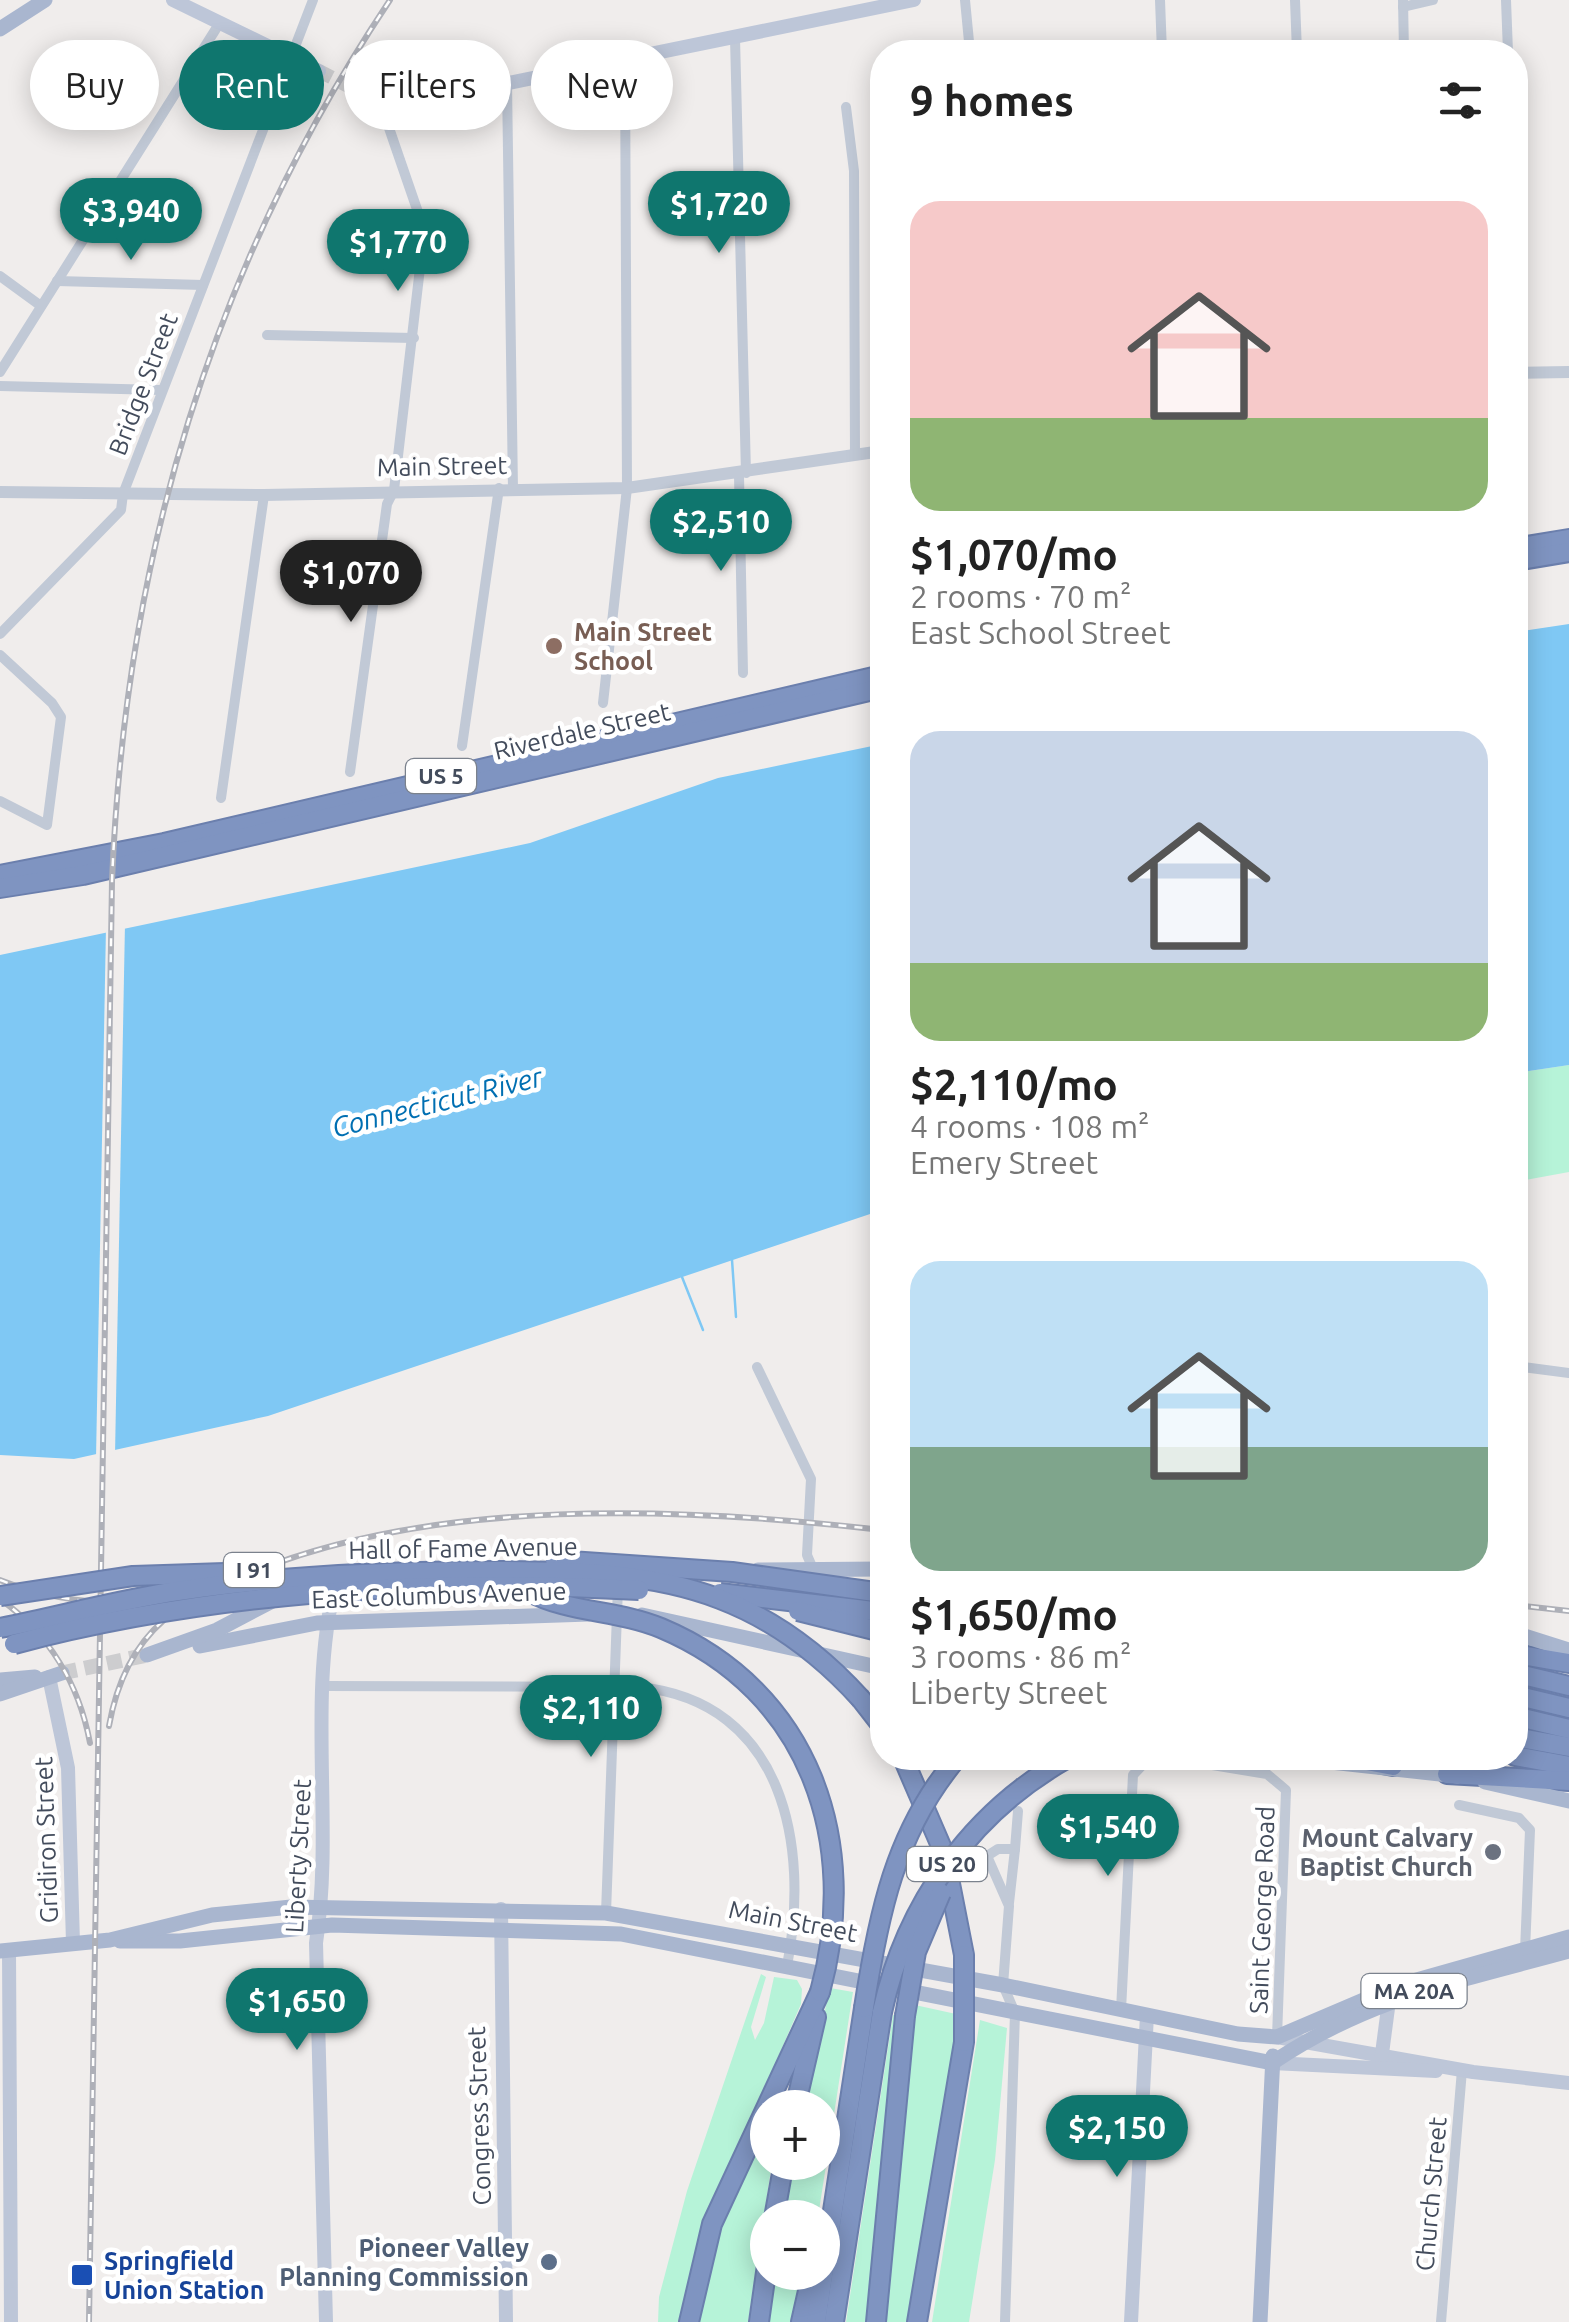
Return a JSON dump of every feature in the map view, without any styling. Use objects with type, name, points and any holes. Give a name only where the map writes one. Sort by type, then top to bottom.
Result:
[{"type":"highway","points":[[1528,546],[1569,539]]},
{"type":"highway","points":[[1528,559],[1569,552]]},
{"type":"highway","name":"Riverdale Street","points":[[0,875],[110,856],[870,678]]},
{"type":"highway","name":"Riverdale Street","points":[[0,888],[171,855],[870,691]]},
{"type":"highway","name":"I 91","points":[[0,1624],[117,1590],[225,1573],[370,1562],[531,1560],[658,1565],[808,1575],[870,1590]]},
{"type":"highway","points":[[0,1624],[109,1603],[255,1582],[436,1572],[597,1575],[688,1589],[748,1611],[814,1654],[870,1711]]},
{"type":"highway","points":[[0,1596],[134,1576],[225,1573]]},
{"type":"highway","points":[[808,1575],[870,1583]]},
{"type":"highway","points":[[524,1588],[547,1602],[627,1616],[677,1636],[736,1675],[773,1714],[802,1760],[830,1822],[836,1900],[799,2090]]},
{"type":"highway","name":"I 91","points":[[0,1648],[112,1620],[238,1600],[400,1589],[649,1590],[758,1596],[870,1610]]},
{"type":"highway","points":[[649,1590],[790,1610],[870,1629]]},
{"type":"highway","points":[[1528,1656],[1569,1663]]},
{"type":"highway","points":[[1528,1676],[1569,1686]]},
{"type":"highway","points":[[1528,1698],[1569,1708]]},
{"type":"highway","points":[[1528,1719],[1569,1729]]},
{"type":"highway","points":[[1528,1739],[1569,1747]]},
{"type":"highway","points":[[1528,1758],[1569,1766]]},
{"type":"highway","points":[[908,1770],[944,1853],[964,1955],[964,2042],[917,2322]]},
{"type":"highway","name":"US 20","points":[[834,2322],[873,2010],[880,1912],[896,1860],[920,1810],[948,1770]]},
{"type":"highway","name":"US 20","points":[[835,2200],[873,2010],[902,1944],[933,1884],[971,1835],[1023,1786],[1049,1770]]},
{"type":"highway","points":[[1447,1774],[1569,1781]]},
{"type":"highway","points":[[876,2322],[906,2016],[916,1952],[937,1900],[969,1848],[1023,1786]]},
{"type":"highway","points":[[688,2322],[702,2257],[724,2193],[820,1992]]},
{"type":"highway","points":[[926,2322],[932,2235]]},
{"type":"highway","points":[[759,2322],[764,2290]]},
{"type":"highway","points":[[801,2322],[808,2290]]},
{"type":"highway","name":"US 20","points":[[816,2322],[821,2290]]},
{"type":"main road","points":[[0,28],[45,0]]},
{"type":"main road","points":[[173,0],[252,40]]},
{"type":"main road","points":[[673,51],[914,0]]},
{"type":"main road","points":[[565,1570],[577,1578],[582,1591],[579,1605],[569,1615]]},
{"type":"main road","name":"Hall of Fame Avenue","points":[[146,1655],[208,1633],[304,1585],[340,1574],[565,1570],[808,1575],[870,1571]]},
{"type":"main road","name":"Liberty Street","points":[[326,2322],[318,1926],[325,1636],[340,1574]]},
{"type":"main road","name":"East Columbus Avenue","points":[[146,1655],[282,1627],[617,1614],[700,1626],[870,1665]]},
{"type":"main road","points":[[1528,1638],[1569,1650]]},
{"type":"main road","points":[[0,1680],[55,1675]]},
{"type":"main road","points":[[0,1694],[55,1675]]},
{"type":"main road","name":"Gridiron Street","points":[[55,1675],[68,1768],[73,1944]]},
{"type":"main road","points":[[1420,1770],[1569,1801]]},
{"type":"main road","name":"Main Street","points":[[5,1951],[110,1940],[221,1914],[321,1905],[606,1913],[1304,2042],[1381,2062]]},
{"type":"main road","name":"Congress Street","points":[[500,1909],[506,2322]]},
{"type":"main road","name":"Main Street","points":[[110,1940],[170,1942],[318,1926],[639,1936],[1272,2064],[1381,2062],[1569,2083]]},
{"type":"main road","name":"MA 20A","points":[[1526,1958],[1569,1937]]},
{"type":"main road","points":[[5,1951],[5,2214],[11,2322]]},
{"type":"main road","name":"MA 20A","points":[[1277,2037],[1389,1995],[1526,1958],[1569,1951]]},
{"type":"main road","points":[[1381,2062],[1389,1995]]},
{"type":"main road","name":"MA 20A","points":[[1272,2064],[1389,1995]]},
{"type":"main road","points":[[1130,2322],[1147,2015]]},
{"type":"main road","points":[[1260,2322],[1272,2064],[1277,2037]]},
{"type":"street","name":"Bridge Street","points":[[299,40],[314,0]]},
{"type":"street","points":[[965,0],[969,40]]},
{"type":"street","points":[[1160,0],[1162,40]]},
{"type":"street","points":[[1294,0],[1297,40]]},
{"type":"street","points":[[1404,40],[1403,4],[1434,0]]},
{"type":"street","points":[[1506,0],[1508,40]]},
{"type":"street","points":[[0,372],[218,24]]},
{"type":"street","points":[[735,38],[743,673]]},
{"type":"street","points":[[846,107],[854,171],[854,456]]},
{"type":"street","name":"Bridge Street","points":[[0,634],[121,510],[123,494],[161,390],[264,130]]},
{"type":"street","points":[[350,772],[414,338],[422,224],[389,130]]},
{"type":"street","points":[[462,746],[506,489],[507,130]]},
{"type":"street","points":[[603,703],[626,488],[625,130]]},
{"type":"street","points":[[0,276],[41,306]]},
{"type":"street","points":[[57,281],[203,285]]},
{"type":"street","points":[[268,334],[414,338]]},
{"type":"street","points":[[1528,373],[1569,372]]},
{"type":"street","points":[[0,386],[161,390]]},
{"type":"street","name":"Main Street","points":[[0,492],[264,496],[394,490],[626,488],[870,453]]},
{"type":"street","points":[[221,798],[264,496]]},
{"type":"street","points":[[0,656],[55,706],[61,717],[46,826],[0,802]]},
{"type":"street","points":[[757,1367],[811,1479],[808,1575]]},
{"type":"street","points":[[1528,1368],[1569,1373]]},
{"type":"street","points":[[606,1913],[618,1571]]},
{"type":"street","points":[[325,1686],[654,1688],[696,1701],[736,1729],[765,1765],[784,1807],[795,1852],[797,1899],[787,1966]]},
{"type":"street","points":[[1121,2010],[1132,1779],[1136,1770]]},
{"type":"street","name":"Saint George Road","points":[[1243,1770],[1267,1774],[1286,1790],[1277,2037]]},
{"type":"street","points":[[1459,1806],[1519,1818],[1530,1830],[1526,1958]]},
{"type":"street","points":[[1005,2322],[1016,2013],[1003,1985],[1018,1811]]},
{"type":"street","points":[[1009,1906],[987,1856],[994,1850],[1015,1849]]},
{"type":"street","name":"Church Street","points":[[1442,2322],[1462,2070]]},
{"type":"green space","points":[[1569,1065],[1569,1172],[1528,1180],[1528,1071]]},
{"type":"green space","points":[[761,1974],[766,1977],[751,2027],[755,2040],[764,2023],[774,1977],[797,1980],[802,1989],[801,2004],[764,2090],[750,2090],[750,2122],[725,2180],[682,2322],[658,2322],[659,2297],[687,2191]]},
{"type":"green space","points":[[830,1988],[853,1992],[838,2090],[807,2090]]},
{"type":"green space","points":[[915,2005],[956,2014],[957,2044],[908,2322],[881,2322]]},
{"type":"green space","points":[[893,2015],[900,2016],[869,2322],[846,2322]]},
{"type":"green space","points":[[980,2020],[1007,2028],[995,2160],[969,2322],[932,2322]]},
{"type":"green space","points":[[750,2151],[750,2180],[769,2180],[766,2200],[750,2200],[753,2290],[748,2322],[694,2322],[720,2222]]},
{"type":"green space","points":[[789,2180],[824,2180],[821,2200],[786,2200]]},
{"type":"green space","points":[[772,2290],[801,2290],[793,2322],[767,2322]]},
{"type":"water","points":[[1569,624],[1569,1065],[1528,1071],[1528,630]]},
{"type":"water","name":"Connecticut River","points":[[870,746],[870,1214],[268,1416],[74,1459],[0,1455],[0,955],[530,843],[718,778]]},
{"type":"pier","points":[[125,923],[115,1455],[96,1459],[106,927]]},
{"type":"waterway","points":[[732,1260],[736,1317]]},
{"type":"waterway","points":[[682,1277],[703,1330]]},
{"type":"tunnel","points":[[324,74],[344,84]]},
{"type":"tunnel","points":[[62,1673],[147,1655]]},
{"type":"railway","points":[[89,2322],[112,881],[120,762],[136,645],[158,531],[189,420],[227,312],[273,205],[327,102],[390,0]]},
{"type":"railway","points":[[109,1726],[128,1668],[143,1642],[164,1620],[212,1589],[317,1550],[394,1532],[475,1520],[558,1514],[725,1516],[870,1529]]},
{"type":"railway","points":[[0,1580],[49,1595],[97,1602],[145,1600],[195,1590]]},
{"type":"railway","points":[[0,1599],[33,1628],[59,1662],[78,1701],[90,1743]]},
{"type":"railway","points":[[1528,1606],[1569,1611]]},
{"type":"place","name":"Main Street School","points":[[554,646]]},
{"type":"place","name":"Mount Calvary Baptist Church","points":[[1493,1852]]},
{"type":"place","name":"Pioneer Valley Planning Commission","points":[[549,2262]]},
{"type":"place","name":"Springfield Union Station","points":[[82,2275]]}]
